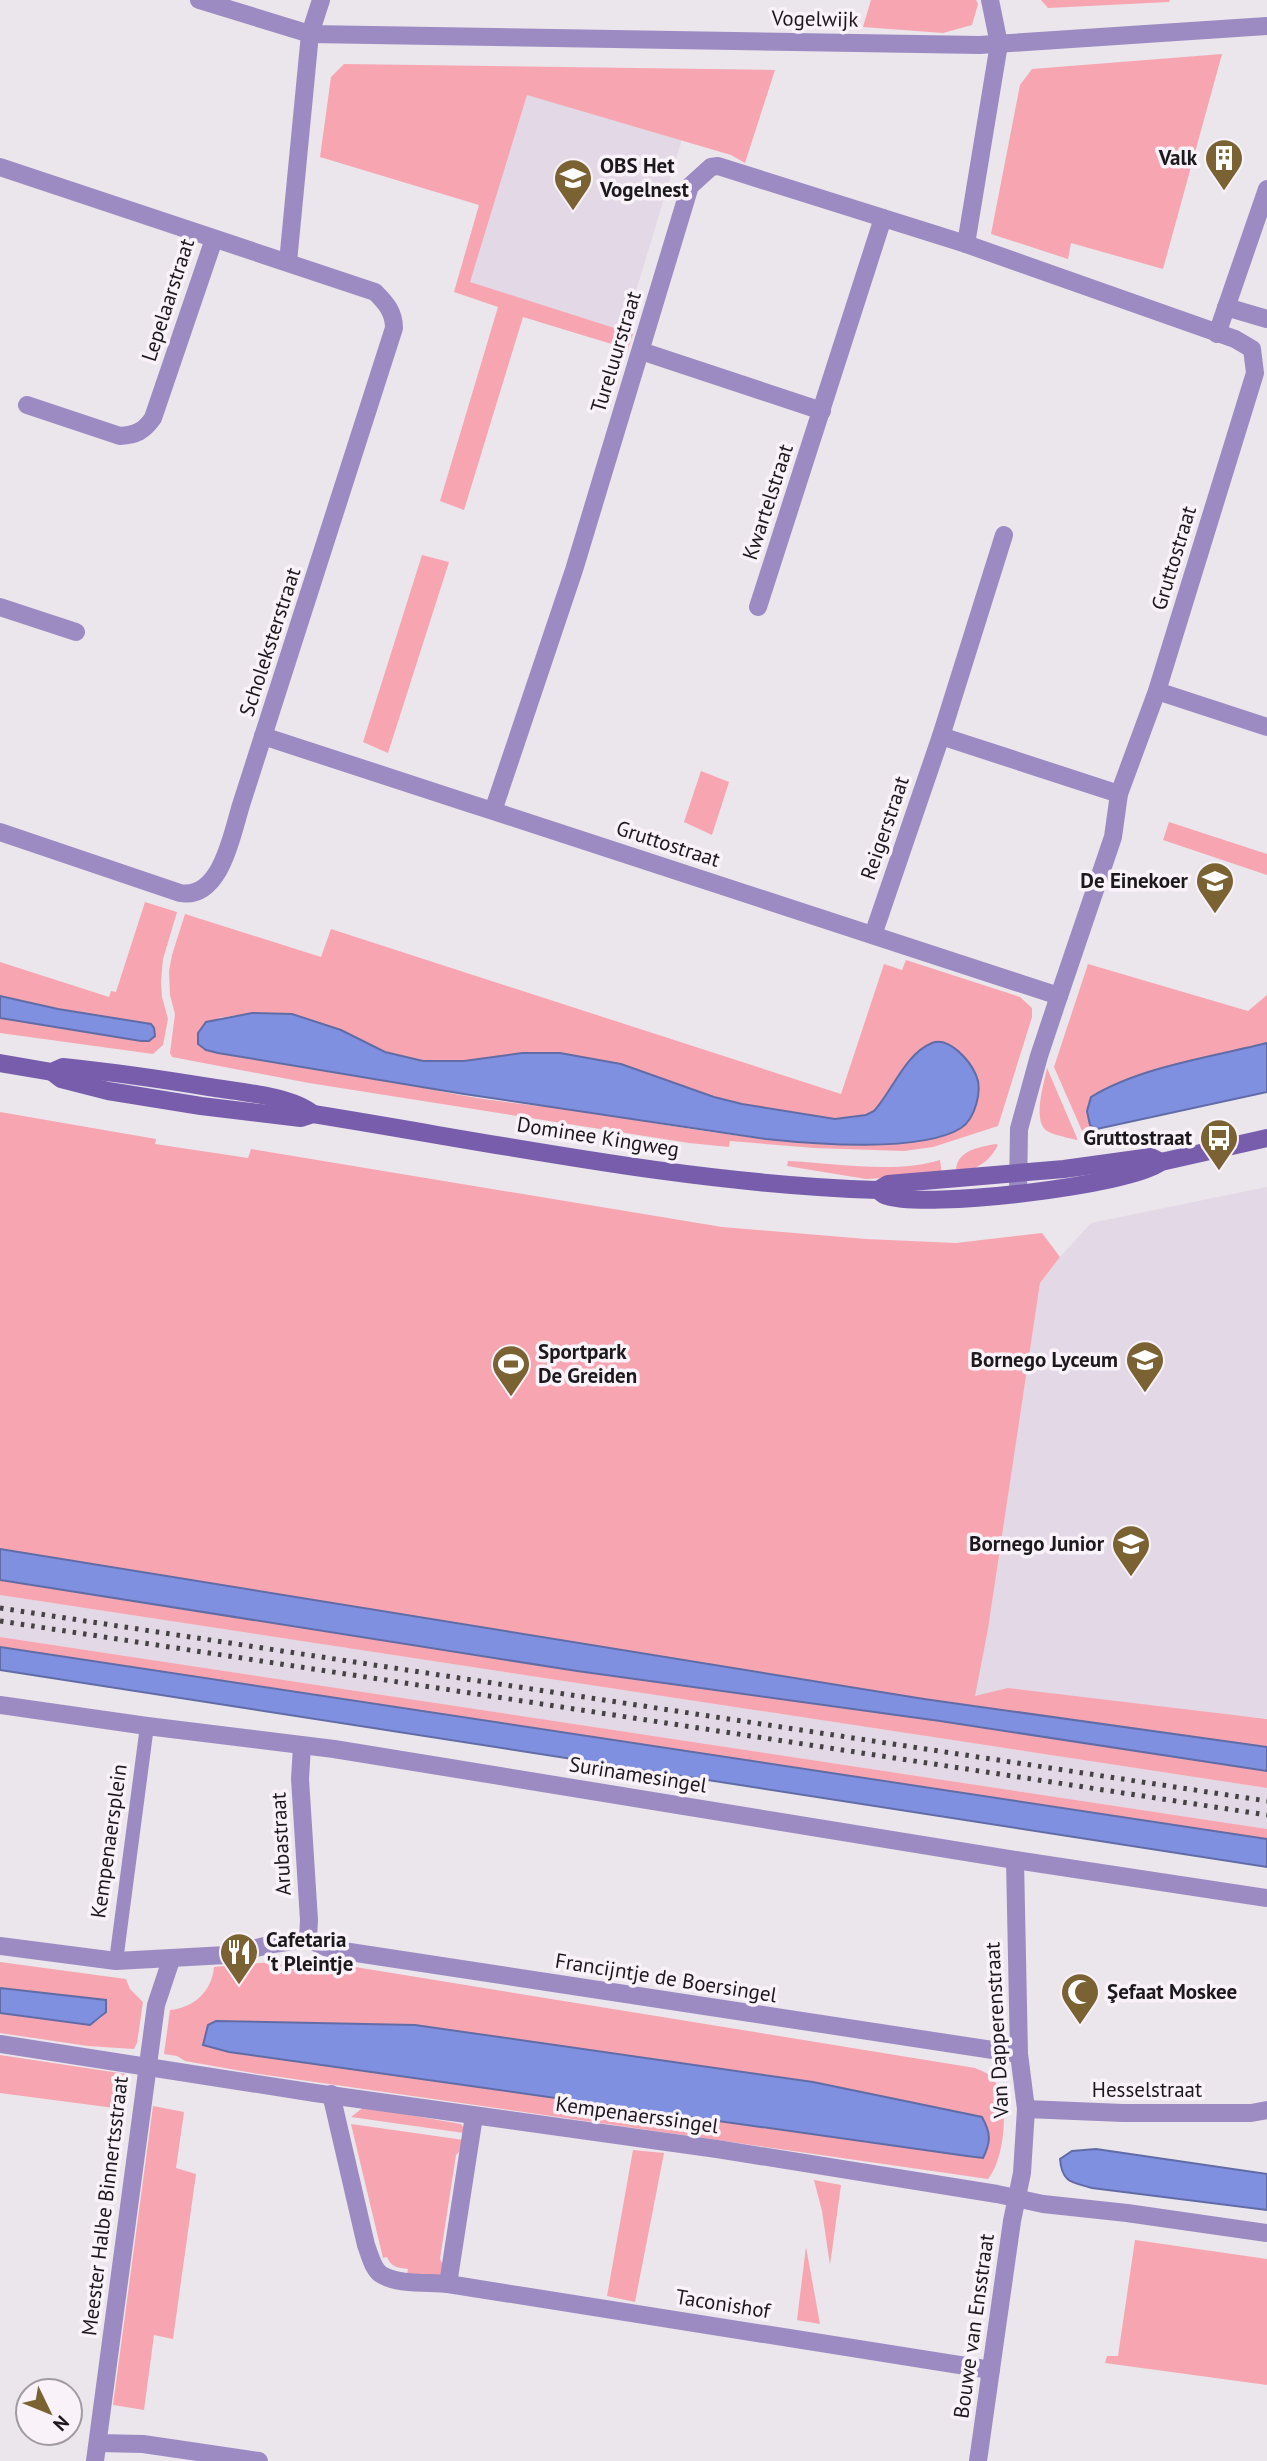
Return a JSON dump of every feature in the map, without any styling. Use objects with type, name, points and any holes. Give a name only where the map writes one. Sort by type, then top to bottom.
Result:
[{"type":"main road","name":"Dominee Kingweg","points":[[0,1063],[52,1072],[61,1079],[108,1091],[201,1106],[301,1118],[313,1114],[716,1178],[792,1186],[878,1190],[888,1184],[1017,1174],[1151,1157],[1161,1162]]},
{"type":"main road","name":"Dominee Kingweg","points":[[878,1190],[886,1196],[921,1199],[1018,1193],[1118,1179],[1151,1170],[1161,1162],[1267,1138]]},
{"type":"street","name":"Vogelwijk","points":[[199,0],[310,34],[999,44],[1267,26]]},
{"type":"street","points":[[288,262],[310,34],[321,0]]},
{"type":"street","points":[[966,244],[999,44],[990,0]]},
{"type":"street","name":"Tureluurstraat","points":[[493,811],[574,570],[690,186],[711,167],[718,166],[966,244],[1235,339],[1252,349],[1255,373]]},
{"type":"street","name":"Lepelaarstraat","points":[[0,167],[214,239],[153,418],[144,430],[131,436],[120,436],[27,405]]},
{"type":"street","points":[[1217,334],[1267,189]]},
{"type":"street","name":"Kwartelstraat","points":[[758,607],[883,218]]},
{"type":"street","name":"Scholeksterstraat","points":[[0,832],[180,893],[197,892],[211,882],[220,869],[394,328],[394,316],[385,301],[375,292],[214,239]]},
{"type":"street","points":[[1226,307],[1267,320]]},
{"type":"street","points":[[641,351],[822,411]]},
{"type":"street","name":"Gruttostraat","points":[[1018,1193],[1021,1120],[1039,1056],[1112,837],[1119,794],[1157,691],[1255,373]]},
{"type":"street","name":"Reigerstraat","points":[[873,935],[1004,535]]},
{"type":"street","points":[[0,607],[76,632]]},
{"type":"street","points":[[1157,691],[1267,727]]},
{"type":"street","name":"Gruttostraat","points":[[263,736],[1059,996]]},
{"type":"street","points":[[940,736],[1119,794]]},
{"type":"street","name":"Surinamesingel","points":[[0,1705],[334,1749],[1015,1860],[1267,1898]]},
{"type":"street","name":"Kempenaersplein","points":[[116,1961],[147,1726]]},
{"type":"street","name":"Arubastraat","points":[[302,1746],[300,1779],[308,1939]]},
{"type":"street","name":"Van Dapperenstraat","points":[[1015,1860],[1019,2054],[1026,2109],[1022,2173],[1017,2198]]},
{"type":"street","points":[[0,1946],[116,1961],[171,1960],[226,1955],[308,1939]]},
{"type":"street","name":"Francijntje de Boersingel","points":[[308,1939],[330,1949],[1019,2054]]},
{"type":"street","name":"Meester Halbe Binnertsstraat","points":[[94,2461],[156,2005],[171,1960]]},
{"type":"street","name":"Kempenaerssingel","points":[[0,2044],[474,2116],[718,2149],[1043,2204],[1267,2232]]},
{"type":"street","name":"Taconishof","points":[[331,2094],[366,2245],[380,2274],[400,2280],[448,2284],[991,2370]]},
{"type":"street","name":"Hesselstraat","points":[[1026,2109],[1123,2113],[1251,2113],[1267,2110]]},
{"type":"street","points":[[448,2284],[474,2116]]},
{"type":"street","name":"Bouwe van Ensstraat","points":[[978,2461],[1017,2198]]},
{"type":"street","points":[[98,2443],[143,2444],[259,2461]]},
{"type":"shaded area","points":[[871,0],[976,0],[978,4],[972,25],[943,33],[863,27]]},
{"type":"shaded area","points":[[1041,0],[1170,0],[1048,8]]},
{"type":"shaded area","points":[[1222,54],[1163,269],[1071,243],[1068,259],[991,234],[1020,85],[1032,69]]},
{"type":"shaded area","points":[[344,64],[775,70],[745,163],[731,155],[527,95],[470,282],[633,334],[628,349],[523,317],[464,510],[440,501],[498,307],[454,292],[479,205],[320,157],[331,77]]},
{"type":"shaded area","name":"OBS Het Vogelnest","points":[[523,79],[684,133],[622,337],[464,292]]},
{"type":"shaded area","points":[[422,555],[449,562],[388,753],[363,742]]},
{"type":"shaded area","points":[[701,771],[729,782],[712,835],[684,822]]},
{"type":"shaded area","points":[[1169,822],[1267,854],[1267,875],[1163,840]]},
{"type":"shaded area","points":[[145,902],[177,912],[163,959],[162,997],[168,1019],[163,1045],[153,1054],[0,1033],[0,1018],[149,1041],[151,1024],[58,1009],[0,996],[0,962],[109,997],[111,991],[116,992]]},
{"type":"shaded area","points":[[185,914],[321,957],[331,929],[841,1094],[884,964],[902,970],[906,960],[1020,997],[1032,1008],[1032,1017],[998,1126],[933,1147],[904,1151],[814,1148],[730,1141],[729,1147],[309,1083],[172,1057],[170,1053],[175,1014],[170,995],[169,971]],"holes":[[[252,1013],[291,1014],[341,1030],[385,1052],[423,1061],[464,1061],[522,1053],[560,1053],[621,1064],[714,1097],[742,1104],[835,1119],[866,1115],[874,1111],[918,1052],[969,1121],[938,1136],[895,1144],[842,1145],[727,1134],[440,1091],[369,1071],[218,1018]]]},
{"type":"shaded area","points":[[1088,964],[1248,1011],[1267,995],[1267,1043],[1158,1070],[1099,1092],[1093,1128],[1097,1129],[1083,1133],[1054,1067]]},
{"type":"shaded area","points":[[1047,1068],[1077,1140],[1049,1132],[1041,1121],[1040,1103]]},
{"type":"shaded area","name":"Sportpark De Greiden","points":[[0,1112],[156,1139],[155,1144],[248,1158],[251,1149],[722,1227],[866,1239],[956,1243],[1042,1233],[1060,1257],[1040,1283],[988,1629],[975,1696],[1008,1688],[1267,1719],[1267,1747],[924,1699],[0,1549]]},
{"type":"shaded area","points":[[998,1145],[986,1161],[956,1174],[959,1160],[968,1151]]},
{"type":"shaded area","points":[[940,1160],[942,1175],[866,1179],[787,1166],[788,1161],[885,1167]]},
{"type":"shaded area","points":[[1267,1187],[1267,1718],[969,1697],[988,1629],[1040,1283],[1091,1223]]},
{"type":"shaded area","points":[[0,1580],[577,1671],[940,1721],[1267,1771],[1267,1788],[0,1595]]},
{"type":"shaded area","points":[[0,1595],[1267,1788],[1267,1829],[0,1637]]},
{"type":"shaded area","points":[[0,1637],[1267,1829],[1267,1839],[0,1647]]},
{"type":"shaded area","points":[[306,1959],[975,2068],[990,2076],[1001,2097],[1004,2127],[999,2157],[988,2179],[253,2073],[185,2061],[177,2056],[164,2054],[170,2010],[187,2006],[200,1997],[210,1984],[214,1967]],"holes":[[[216,2021],[415,2025],[813,2082],[982,2117],[989,2145],[983,2158],[583,2102]]]},
{"type":"shaded area","points":[[0,1962],[126,1979],[130,1989],[143,2002],[134,2049],[88,2046],[0,2033],[0,2013],[90,2025],[106,2012],[106,2000],[0,1988]]},
{"type":"shaded area","points":[[0,2055],[126,2074],[122,2109],[0,2093]]},
{"type":"shaded area","points":[[153,2106],[184,2112],[176,2168],[196,2174],[173,2339],[154,2335],[144,2410],[113,2405]]},
{"type":"shaded area","points":[[364,2107],[461,2124],[464,2133],[351,2117]]},
{"type":"shaded area","points":[[351,2124],[464,2140],[463,2148],[456,2155],[440,2259],[445,2269],[439,2276],[407,2274],[408,2269],[395,2266],[387,2257],[383,2258]]},
{"type":"shaded area","points":[[633,2150],[664,2153],[635,2302],[607,2296]]},
{"type":"shaded area","points":[[814,2180],[841,2185],[830,2265],[822,2211]]},
{"type":"shaded area","points":[[1135,2240],[1267,2259],[1267,2385],[1105,2363],[1107,2356],[1118,2356]]},
{"type":"shaded area","points":[[806,2247],[820,2324],[797,2320]]},
{"type":"water","points":[[0,996],[58,1009],[151,1024],[155,1036],[149,1041],[141,1041],[0,1018]]},
{"type":"water","points":[[252,1013],[292,1014],[341,1030],[385,1052],[423,1061],[464,1061],[522,1053],[560,1053],[621,1064],[714,1097],[742,1104],[835,1119],[866,1115],[874,1111],[914,1055],[932,1043],[945,1043],[958,1051],[976,1075],[979,1088],[974,1111],[966,1124],[943,1136],[920,1141],[866,1145],[766,1139],[464,1094],[218,1053],[206,1050],[198,1044],[198,1033],[206,1022]]},
{"type":"water","points":[[1267,1043],[1267,1092],[1097,1129],[1090,1125],[1087,1111],[1091,1097],[1110,1087],[1153,1070]]},
{"type":"water","points":[[0,1549],[924,1699],[1267,1747],[1267,1771],[940,1721],[577,1671],[0,1580]]},
{"type":"water","points":[[0,1647],[1267,1839],[1267,1867],[0,1670]]},
{"type":"water","points":[[0,1988],[106,2000],[106,2012],[90,2025],[0,2013]]},
{"type":"water","points":[[216,2021],[415,2025],[813,2082],[982,2117],[989,2142],[983,2158],[229,2052],[203,2045],[208,2025]]},
{"type":"water","points":[[1096,2149],[1267,2174],[1267,2210],[1092,2188],[1069,2180],[1063,2173],[1060,2159],[1072,2151]]},
{"type":"railway","points":[[0,1608],[1267,1801]]},
{"type":"railway","points":[[0,1621],[1267,1815]]},
{"type":"place","name":"Valk","points":[[1224,192]]},
{"type":"place","name":"OBS Het Vogelnest","points":[[573,212]]},
{"type":"place","name":"De Einekoer","points":[[1215,915]]},
{"type":"place","name":"Gruttostraat","points":[[1219,1172]]},
{"type":"place","name":"Bornego Lyceum","points":[[1145,1394]]},
{"type":"place","name":"Sportpark De Greiden","points":[[511,1398]]},
{"type":"place","name":"Bornego Junior","points":[[1131,1578]]},
{"type":"place","name":"Cafetaria 't Pleintje","points":[[239,1986]]},
{"type":"place","name":"Şefaat Moskee","points":[[1080,2026]]}]
